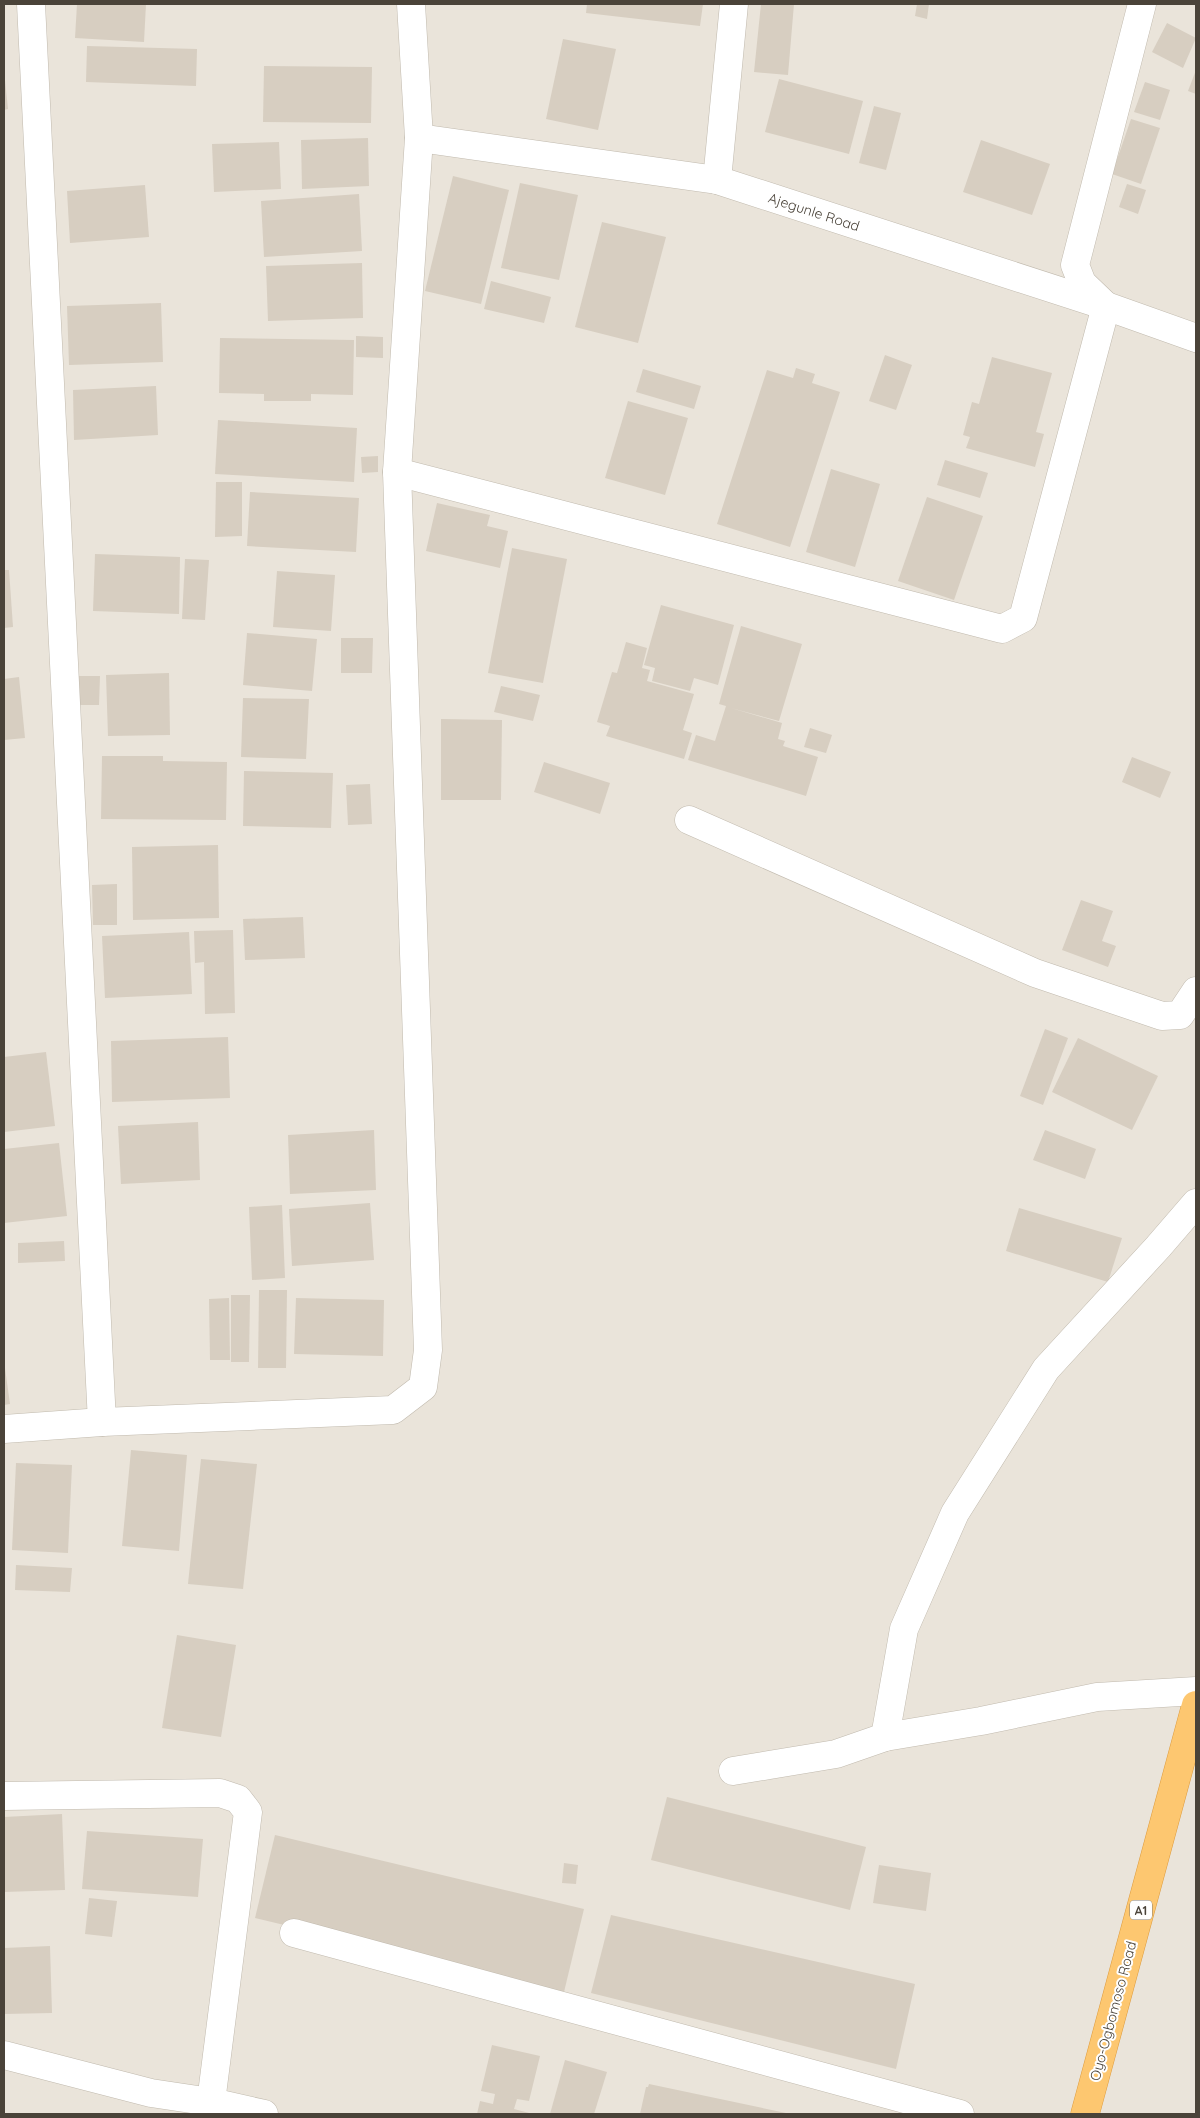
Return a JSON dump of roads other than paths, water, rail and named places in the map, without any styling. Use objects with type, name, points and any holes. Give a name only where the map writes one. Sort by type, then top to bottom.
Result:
[{"type":"highway","name":"Oyo-Ogbomoso Road","points":[[1085,2114],[1196,1705]]},
{"type":"street","points":[[31,4],[102,1422]]},
{"type":"street","points":[[4,1429],[102,1422],[393,1410],[423,1387],[427,1340],[397,472],[419,138],[411,4]]},
{"type":"street","points":[[717,180],[734,4]]},
{"type":"street","points":[[397,472],[1002,630],[1023,618],[1106,306],[1082,283],[1074,265],[1142,4]]},
{"type":"street","name":"Ajegunle Road","points":[[419,138],[717,180],[1106,306],[1196,338]]},
{"type":"street","points":[[688,820],[1035,973],[1162,1016],[1180,1015],[1196,991]]},
{"type":"street","points":[[885,1737],[904,1630],[955,1513],[1046,1369],[1158,1247],[1196,1202]]},
{"type":"street","points":[[733,1771],[836,1754],[885,1737],[981,1722],[1097,1696],[1196,1691]]},
{"type":"street","points":[[4,1796],[220,1793],[238,1799],[248,1812],[211,2102]]},
{"type":"street","points":[[294,1934],[960,2114]]},
{"type":"street","points":[[4,2055],[148,2103],[211,2102],[264,2114]]}]
